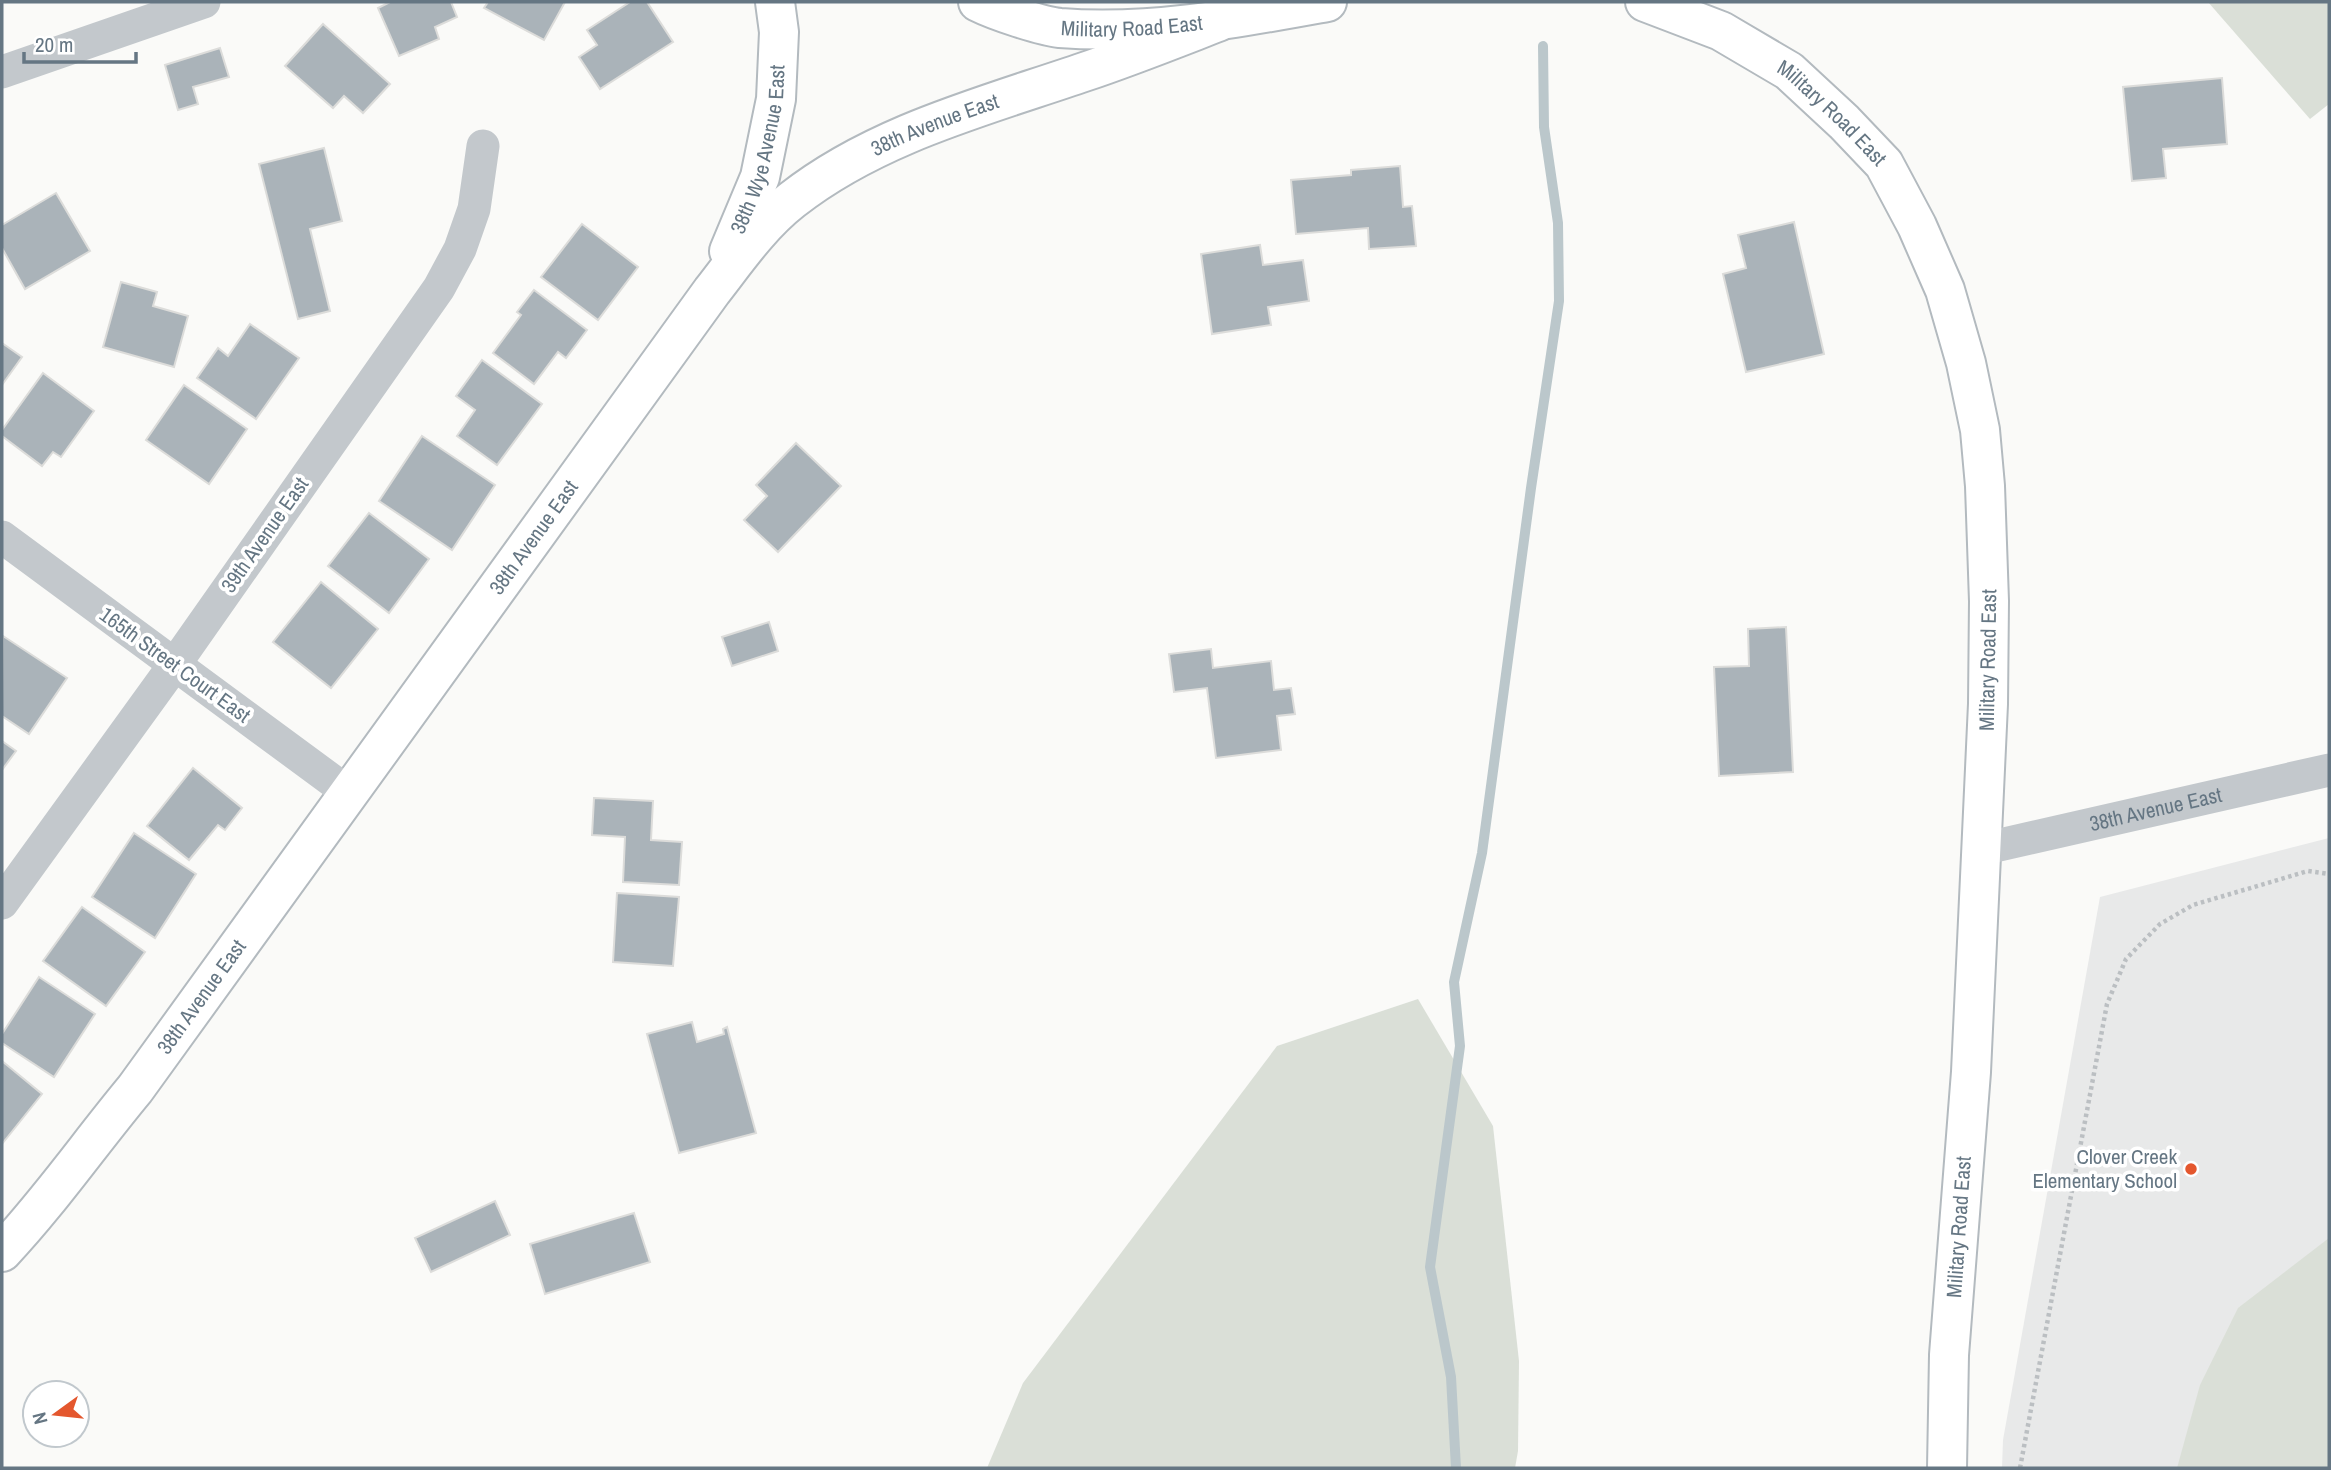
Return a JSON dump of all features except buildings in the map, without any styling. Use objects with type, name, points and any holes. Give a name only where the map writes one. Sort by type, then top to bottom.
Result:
[{"type":"street","points":[[2,72],[204,2]]},
{"type":"street","name":"38th Wye Avenue East","points":[[712,291],[760,177],[776,99],[779,32],[775,2]]},
{"type":"street","name":"Military Road East","points":[[978,2],[1058,27],[1148,28],[1219,22],[1327,2]]},
{"type":"street","name":"Military Road East","points":[[1645,2],[1721,31],[1789,71],[1884,164],[1917,226],[1945,290],[1975,403],[1985,486],[1989,679],[1971,1072],[1949,1355],[1947,1468]]},
{"type":"street","name":"38th Avenue East","points":[[2,1252],[30,1222],[83,1151],[135,1089],[758,231],[792,200],[835,170],[894,141],[976,107],[1086,71],[1219,22]]},
{"type":"street","name":"39th Avenue East","points":[[2,903],[175,664],[439,288],[460,249],[474,209],[483,146]]},
{"type":"street","name":"165th Street Court East","points":[[2,537],[349,793]]},
{"type":"street","name":"38th Avenue East","points":[[1982,849],[2329,770]]},
{"type":"path","points":[[2020,1468],[2107,1004],[2126,959],[2160,924],[2193,905],[2308,871],[2329,874]]},
{"type":"shaded area","points":[[2208,2],[2329,2],[2329,104],[2310,119]]},
{"type":"shaded area","name":"Clover Creek Elementary School","points":[[2329,838],[2329,1468],[2002,1468],[2003,1440],[2100,897]]},
{"type":"shaded area","points":[[1418,999],[1493,1126],[1519,1361],[1518,1451],[1515,1468],[987,1468],[1023,1383],[1277,1046]]},
{"type":"shaded area","points":[[2329,1238],[2329,1468],[2177,1468],[2200,1385],[2238,1308]]},
{"type":"waterway","points":[[1456,1468],[1451,1377],[1430,1267],[1460,1046],[1454,982],[1482,853],[1559,301],[1558,223],[1544,127],[1543,46]]},
{"type":"place","name":"Clover Creek Elementary School","points":[[2191,1169]]}]
